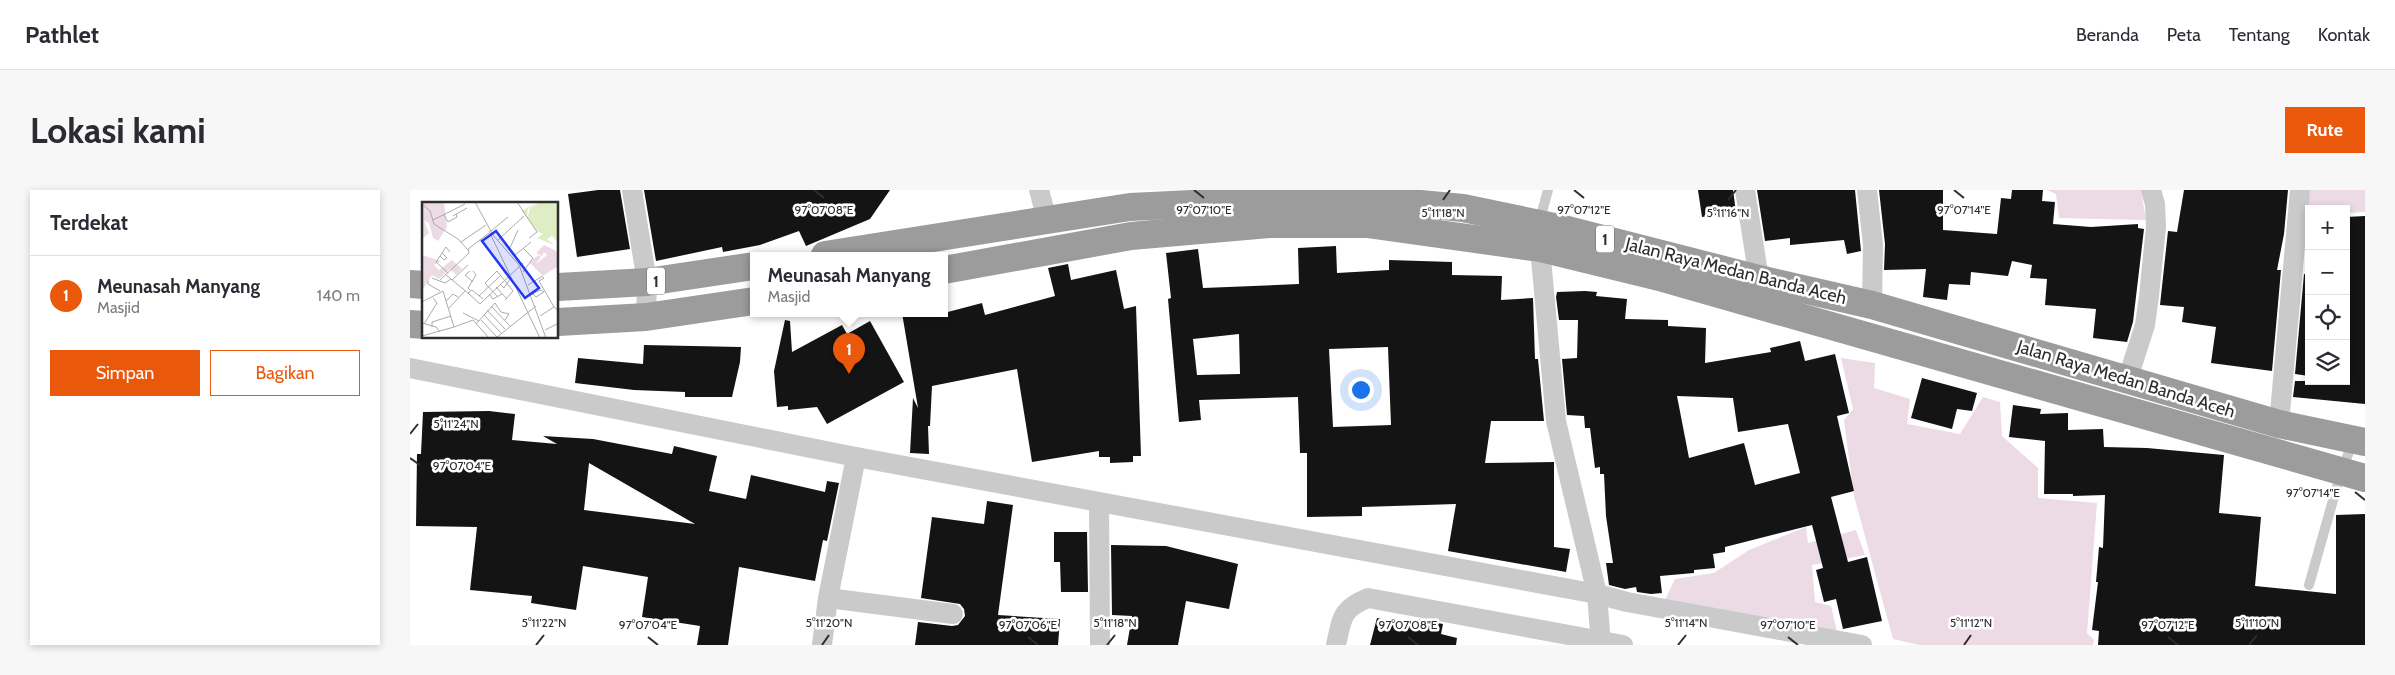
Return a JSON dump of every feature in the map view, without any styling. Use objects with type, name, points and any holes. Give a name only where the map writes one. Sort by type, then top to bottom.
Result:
[{"type":"highway","name":"Jalan Raya Medan Banda Aceh","points":[[854,252],[1130,207],[1267,195],[1380,200],[1463,208],[1673,281],[2353,475]]},
{"type":"highway","points":[[1130,207],[1131,236]]},
{"type":"highway","name":"Jalan Raya Medan Banda Aceh","points":[[948,269],[1131,236],[1269,224],[1367,224],[1539,236],[1659,252],[1759,279],[1872,305],[2128,378],[2278,424],[2360,440]]},
{"type":"highway","name":"1","points":[[559,287],[647,282],[750,267]]},
{"type":"highway","name":"1","points":[[559,322],[646,317],[750,303]]},
{"type":"street","points":[[632,190],[647,282],[646,317]]},
{"type":"street","points":[[1039,190],[1047,220]]},
{"type":"street","points":[[1745,190],[1759,279]]},
{"type":"street","points":[[1867,190],[1873,246],[1872,305]]},
{"type":"street","points":[[2128,378],[2145,325],[2150,296],[2156,227],[2155,204],[2151,190]]},
{"type":"street","points":[[2278,424],[2300,190]]},
{"type":"street","points":[[1539,236],[1556,420],[1598,594],[1601,643]]},
{"type":"street","points":[[410,368],[856,457],[1598,594],[1627,602],[1862,645]]},
{"type":"street","points":[[822,645],[828,598],[856,457]]},
{"type":"street","points":[[1099,502],[1100,645]]},
{"type":"street","points":[[828,598],[954,614]]},
{"type":"street","points":[[1336,645],[1341,621],[1350,605],[1368,598],[1601,643],[1623,645]]},
{"type":"lane","points":[[1539,236],[1548,190]]},
{"type":"lane","points":[[2309,585],[2353,475],[2360,440]]},
{"type":"shaded area","points":[[2047,190],[2141,190],[2146,220],[2059,218],[2056,194]]},
{"type":"shaded area","points":[[2305,190],[2365,190],[2365,212],[2350,213],[2350,205],[2305,205],[2305,213],[2303,213]]},
{"type":"shaded area","points":[[1841,358],[1875,363],[1874,388],[1910,399],[1907,424],[1960,434],[1983,397],[2000,402],[2002,436],[2038,468],[2038,498],[2097,503],[2087,633],[2094,640],[2093,645],[1919,645],[1893,639],[1854,496],[1844,420],[1853,409]]},
{"type":"shaded area","points":[[1806,527],[1808,543],[1856,530],[1865,555],[1812,565],[1815,602],[1831,606],[1838,636],[1664,602],[1675,579],[1714,573],[1749,550]]},
{"type":"building","points":[[598,190],[620,190],[630,249],[577,257],[568,194]]},
{"type":"building","points":[[644,190],[890,190],[870,219],[806,246],[799,231],[760,245],[723,252],[722,247],[656,261]]},
{"type":"building","points":[[1698,190],[1733,190],[1736,212],[1702,217]]},
{"type":"building","points":[[1757,190],[1855,190],[1861,251],[1847,254],[1844,240],[1790,245],[1790,238],[1765,241]]},
{"type":"building","points":[[1879,190],[1943,190],[1943,230],[1997,234],[2001,198],[2011,199],[2012,190],[2043,190],[2042,201],[2055,202],[2053,224],[2091,227],[2138,224],[2138,228],[2144,229],[2133,322],[2127,342],[2093,338],[2096,309],[2045,305],[2047,279],[2030,278],[2032,265],[2012,261],[2008,276],[1971,272],[1970,285],[1949,284],[1947,300],[1923,297],[1926,269],[1884,270],[1885,244]]},
{"type":"building","points":[[2184,190],[2288,190],[2284,234],[2277,270],[2281,270],[2272,371],[2211,363],[2216,327],[2182,322],[2184,307],[2160,305],[2168,231],[2177,232]]},
{"type":"building","points":[[2365,216],[2365,404],[2293,397],[2295,381],[2305,381],[2305,385],[2350,385],[2350,217]]},
{"type":"building","points":[[1336,246],[1337,273],[1389,270],[1389,260],[1452,262],[1452,275],[1502,276],[1501,300],[1533,298],[1535,359],[1538,359],[1544,421],[1491,421],[1485,463],[1554,462],[1554,547],[1570,549],[1566,572],[1448,551],[1456,504],[1362,507],[1362,516],[1307,517],[1307,453],[1300,453],[1298,397],[1199,400],[1201,420],[1179,422],[1168,299],[1171,298],[1166,253],[1198,249],[1203,288],[1299,284],[1298,248]],"holes":[[[1239,334],[1240,374],[1197,375],[1193,339]],[[1388,347],[1391,425],[1333,427],[1329,349]]]},
{"type":"building","points":[[1068,264],[1071,280],[1116,270],[1124,309],[1136,306],[1141,456],[1133,456],[1133,462],[1110,463],[1110,457],[1099,457],[1099,451],[1032,462],[1017,369],[932,386],[930,426],[928,426],[929,454],[910,453],[913,398],[918,408],[903,317],[948,317],[948,312],[982,303],[985,315],[1055,296],[1048,268]]},
{"type":"building","points":[[2304,274],[2305,375],[2295,374]]},
{"type":"building","points":[[1557,292],[1597,292],[1596,296],[1627,299],[1625,319],[1668,320],[1668,326],[1706,328],[1705,363],[1771,352],[1770,348],[1800,341],[1805,361],[1835,354],[1849,413],[1837,416],[1854,491],[1831,497],[1848,562],[1867,557],[1882,621],[1843,629],[1836,599],[1824,602],[1816,570],[1823,568],[1812,525],[1725,547],[1725,552],[1713,554],[1715,568],[1694,570],[1694,573],[1660,576],[1662,593],[1637,592],[1636,587],[1625,589],[1609,585],[1606,563],[1613,563],[1606,516],[1604,474],[1600,474],[1600,467],[1595,468],[1590,428],[1585,428],[1584,416],[1567,415],[1562,359],[1577,358],[1578,320],[1559,320]],"holes":[[[1677,396],[1733,398],[1738,432],[1788,424],[1800,473],[1755,485],[1744,443],[1689,458]]]},
{"type":"building","points":[[785,320],[790,321],[792,352],[842,325],[847,334],[870,321],[904,382],[827,424],[817,407],[788,410],[788,406],[777,407],[774,371]]},
{"type":"building","points":[[644,345],[741,347],[740,362],[732,397],[685,397],[685,392],[634,390],[575,383],[578,358],[643,364]]},
{"type":"building","points":[[1922,378],[1977,393],[1972,411],[1957,409],[1952,429],[1911,418]]},
{"type":"building","points":[[2013,405],[2041,409],[2040,414],[2068,413],[2068,430],[2103,429],[2104,447],[2147,448],[2224,455],[2219,513],[2261,517],[2255,586],[2336,594],[2336,515],[2365,514],[2365,645],[2098,645],[2099,631],[2092,630],[2098,582],[2096,582],[2099,547],[2103,548],[2105,495],[2073,496],[2073,494],[2044,494],[2045,441],[2009,437]]},
{"type":"building","points":[[489,411],[515,414],[512,440],[557,444],[543,436],[593,439],[672,454],[674,446],[717,456],[709,491],[746,499],[751,475],[825,492],[827,481],[839,483],[827,541],[823,540],[815,581],[739,567],[728,645],[697,645],[700,626],[642,617],[648,577],[583,566],[576,610],[531,603],[532,596],[470,590],[477,527],[416,526],[417,454],[421,454],[423,412]],"holes":[[[589,463],[695,524],[584,510]]]},
{"type":"building","points":[[987,501],[1013,505],[998,615],[1060,619],[1058,645],[915,645],[918,622],[952,626],[958,625],[965,616],[964,609],[960,604],[921,598],[932,517],[984,524]]},
{"type":"building","points":[[1054,532],[1087,532],[1088,592],[1061,592],[1060,562],[1054,562]]},
{"type":"building","points":[[1111,545],[1166,546],[1238,564],[1229,609],[1186,601],[1178,645],[1127,645],[1132,616],[1112,615]]},
{"type":"building","points":[[1377,618],[1414,627],[1416,619],[1443,624],[1441,634],[1457,638],[1456,645],[1370,645]]},
{"type":"place","name":"Meunasah Manyang","points":[[849,374]]}]
